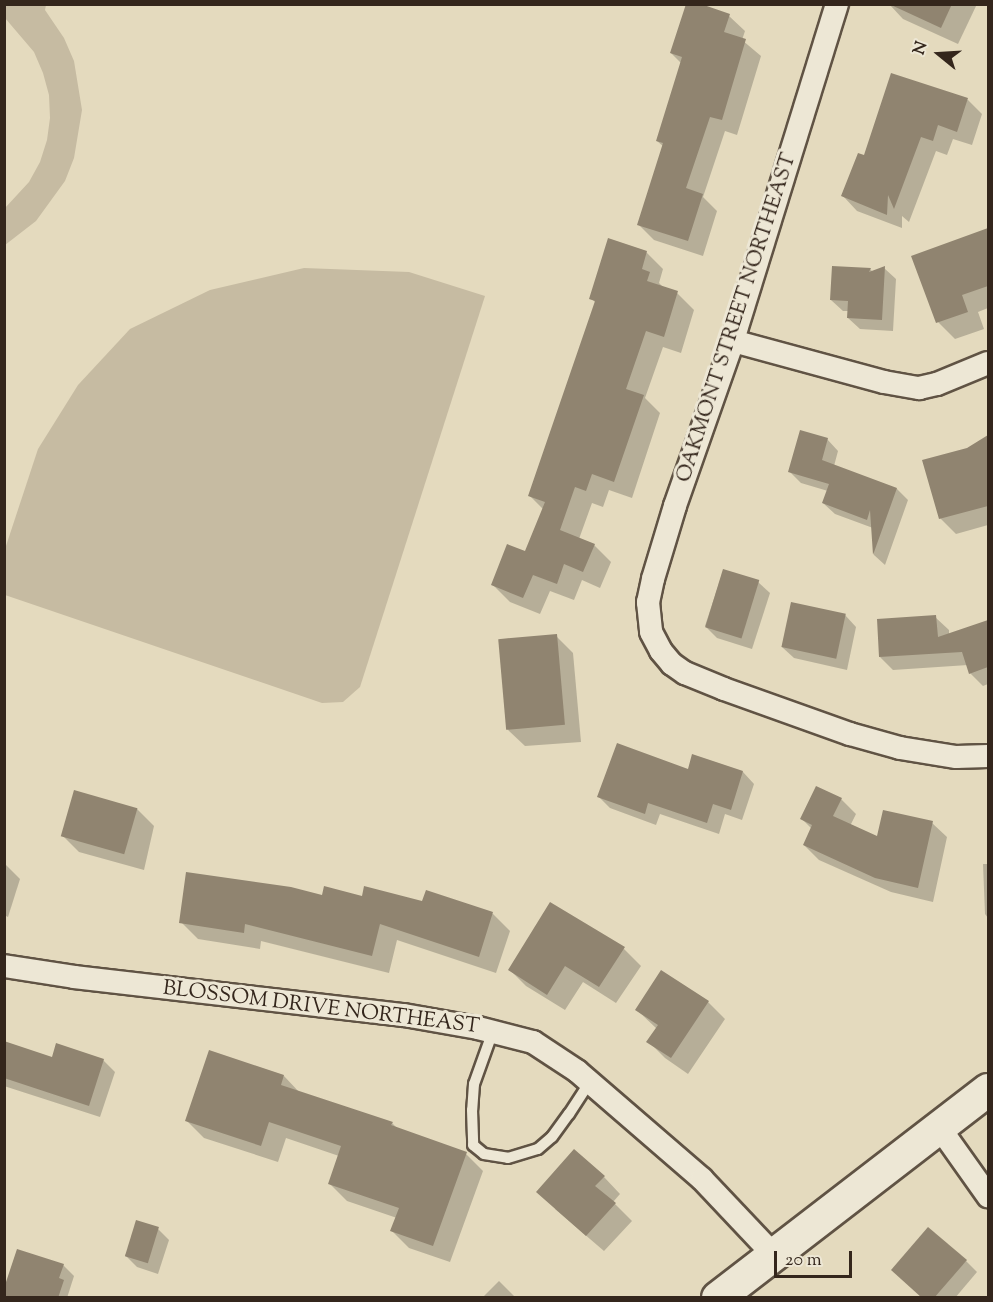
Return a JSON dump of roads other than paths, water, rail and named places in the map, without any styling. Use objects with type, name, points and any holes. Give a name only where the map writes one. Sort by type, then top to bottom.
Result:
[{"type":"street","name":"OAKMONT STREET NORTHEAST","points":[[837,4],[733,341],[675,506],[653,579],[648,602],[651,632],[661,651],[672,664],[685,674],[724,689],[850,734],[900,748],[946,756],[988,756]]},
{"type":"street","points":[[733,341],[884,382],[919,388],[937,384],[988,363]]},
{"type":"street","name":"BLOSSOM DRIVE NORTHEAST","points":[[4,966],[74,978],[404,1015],[494,1031],[533,1042],[552,1053],[590,1082],[702,1179],[773,1254]]},
{"type":"street","points":[[718,1298],[988,1090]]},
{"type":"street","points":[[939,1127],[988,1196]]},
{"type":"lane","points":[[494,1031],[474,1084],[473,1145],[484,1154],[508,1158],[538,1149],[552,1137],[590,1082]]}]
